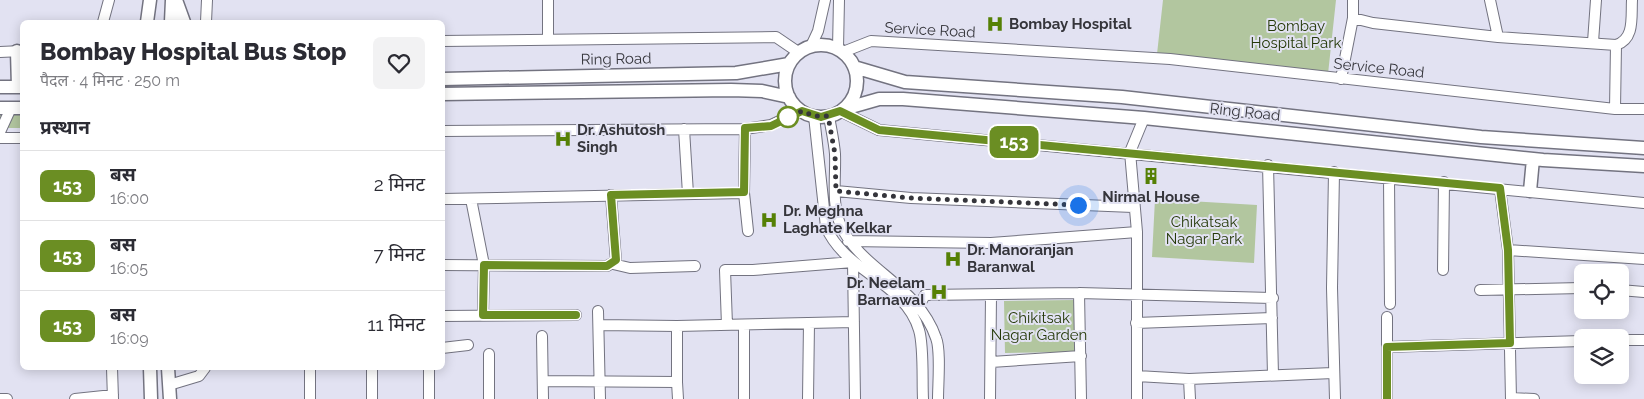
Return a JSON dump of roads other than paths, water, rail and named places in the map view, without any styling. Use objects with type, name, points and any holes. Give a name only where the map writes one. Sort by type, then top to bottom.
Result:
[{"type":"main road","points":[[147,20],[150,0]]},
{"type":"main road","points":[[171,20],[174,0]]},
{"type":"main road","points":[[174,0],[183,20]]},
{"type":"main road","points":[[820,44],[840,50],[854,67],[857,78],[856,90],[838,112],[808,114],[789,97],[785,86],[785,74],[789,64],[798,52],[811,46],[820,44]]},
{"type":"main road","points":[[0,87],[20,87],[20,51]]},
{"type":"main road","name":"Ring Road","points":[[445,79],[736,73],[789,64]]},
{"type":"main road","name":"Ring Road","points":[[854,67],[905,82],[1122,97],[1481,137],[1644,148]]},
{"type":"main road","points":[[445,94],[731,90],[762,91],[789,97]]},
{"type":"main road","name":"Ring Road","points":[[838,112],[879,100],[903,99],[1144,118],[1532,159],[1644,166]]},
{"type":"main road","points":[[1530,192],[1532,159]]},
{"type":"main road","points":[[150,370],[151,399]]},
{"type":"main road","points":[[168,370],[170,399]]},
{"type":"street","points":[[104,20],[109,0]]},
{"type":"street","points":[[206,20],[207,0]]},
{"type":"street","points":[[548,0],[548,40]]},
{"type":"street","points":[[811,46],[818,31],[825,0]]},
{"type":"street","points":[[839,0],[840,50]]},
{"type":"street","points":[[1341,80],[1353,18],[1353,0]]},
{"type":"street","points":[[1490,0],[1498,37]]},
{"type":"street","points":[[1593,42],[1596,0]]},
{"type":"street","points":[[1353,18],[1373,23],[1498,37],[1616,45],[1624,42],[1629,37],[1632,0]]},
{"type":"street","points":[[445,41],[776,37],[798,52]]},
{"type":"street","name":"Service Road","points":[[840,50],[871,41],[1170,59],[1341,80],[1615,109],[1644,109]]},
{"type":"street","points":[[1615,109],[1616,45]]},
{"type":"street","points":[[0,52],[20,51]]},
{"type":"street","points":[[0,132],[11,108]]},
{"type":"street","points":[[938,399],[937,339],[919,306],[848,241],[840,224],[836,191],[835,154],[838,112],[879,130],[1268,165],[1644,203]]},
{"type":"street","points":[[445,132],[745,128],[771,126],[808,114],[826,227],[831,240],[853,262],[893,291],[911,310],[920,332],[922,399]]},
{"type":"street","points":[[1137,399],[1137,232],[1130,152],[1144,118]]},
{"type":"street","points":[[684,128],[688,194]]},
{"type":"street","points":[[745,128],[744,192],[748,231]]},
{"type":"street","points":[[0,138],[20,138]]},
{"type":"street","points":[[1268,165],[1273,298],[1273,374]]},
{"type":"street","points":[[1334,172],[1333,373],[1335,399]]},
{"type":"street","points":[[1390,178],[1390,304]]},
{"type":"street","points":[[1443,270],[1444,182]]},
{"type":"street","points":[[1500,188],[1508,250],[1511,398],[1534,399]]},
{"type":"street","points":[[836,191],[911,198],[1134,207]]},
{"type":"street","points":[[445,199],[744,192]]},
{"type":"street","points":[[611,195],[616,260],[613,264]]},
{"type":"street","points":[[471,199],[484,265],[483,315]]},
{"type":"street","points":[[848,241],[991,244],[1137,232]]},
{"type":"street","points":[[1508,250],[1644,259]]},
{"type":"street","points":[[853,262],[855,399]]},
{"type":"street","points":[[727,325],[725,270],[753,270],[853,262]]},
{"type":"street","points":[[445,265],[607,266],[613,264],[630,268],[695,266]]},
{"type":"street","points":[[1480,290],[1574,288]]},
{"type":"street","points":[[1629,291],[1644,292]]},
{"type":"street","points":[[919,306],[925,295],[1079,293],[1136,296],[1273,298]]},
{"type":"street","points":[[1079,293],[1081,399]]},
{"type":"street","points":[[990,399],[991,295]]},
{"type":"street","points":[[598,311],[600,399]]},
{"type":"street","points":[[445,316],[576,315]]},
{"type":"street","points":[[1387,317],[1387,399]]},
{"type":"street","points":[[1136,322],[1272,318]]},
{"type":"street","points":[[599,325],[677,326],[854,322]]},
{"type":"street","points":[[808,399],[809,323]]},
{"type":"street","points":[[744,324],[744,399]]},
{"type":"street","points":[[677,326],[678,399]]},
{"type":"street","points":[[542,336],[543,399]]},
{"type":"street","points":[[1629,340],[1644,340]]},
{"type":"street","points":[[1387,347],[1574,341]]},
{"type":"street","points":[[445,348],[468,345]]},
{"type":"street","points":[[489,354],[489,399]]},
{"type":"street","points":[[991,362],[1081,356]]},
{"type":"street","points":[[75,399],[113,397],[112,370]]},
{"type":"street","points":[[169,385],[199,376],[205,370]]},
{"type":"street","points":[[310,370],[310,399]]},
{"type":"street","points":[[372,370],[372,399]]},
{"type":"street","points":[[429,370],[429,399]]},
{"type":"street","points":[[1137,376],[1190,379],[1273,374],[1333,373]]},
{"type":"street","points":[[1190,379],[1190,399]]},
{"type":"street","points":[[543,382],[677,382]]},
{"type":"street","points":[[0,399],[7,399]]},
{"type":"place","name":"Bombay Hospital","points":[[995,24]]},
{"type":"place","name":"Dr. Ashutosh Singh","points":[[563,139]]},
{"type":"place","name":"Nirmal House","points":[[1151,176]]},
{"type":"place","name":"Dr. Meghna Laghate Kelkar","points":[[769,220]]},
{"type":"place","name":"Dr. Manoranjan Baranwal","points":[[953,259]]},
{"type":"place","name":"Dr. Neelam Barnawal","points":[[939,292]]},
{"type":"park label","name":"Bombay Hospital Park","points":[[1296,34]]},
{"type":"park label","name":"Chikatsak Nagar Park","points":[[1204,230]]},
{"type":"park label","name":"Chikitsak Nagar Garden","points":[[1039,326]]}]
